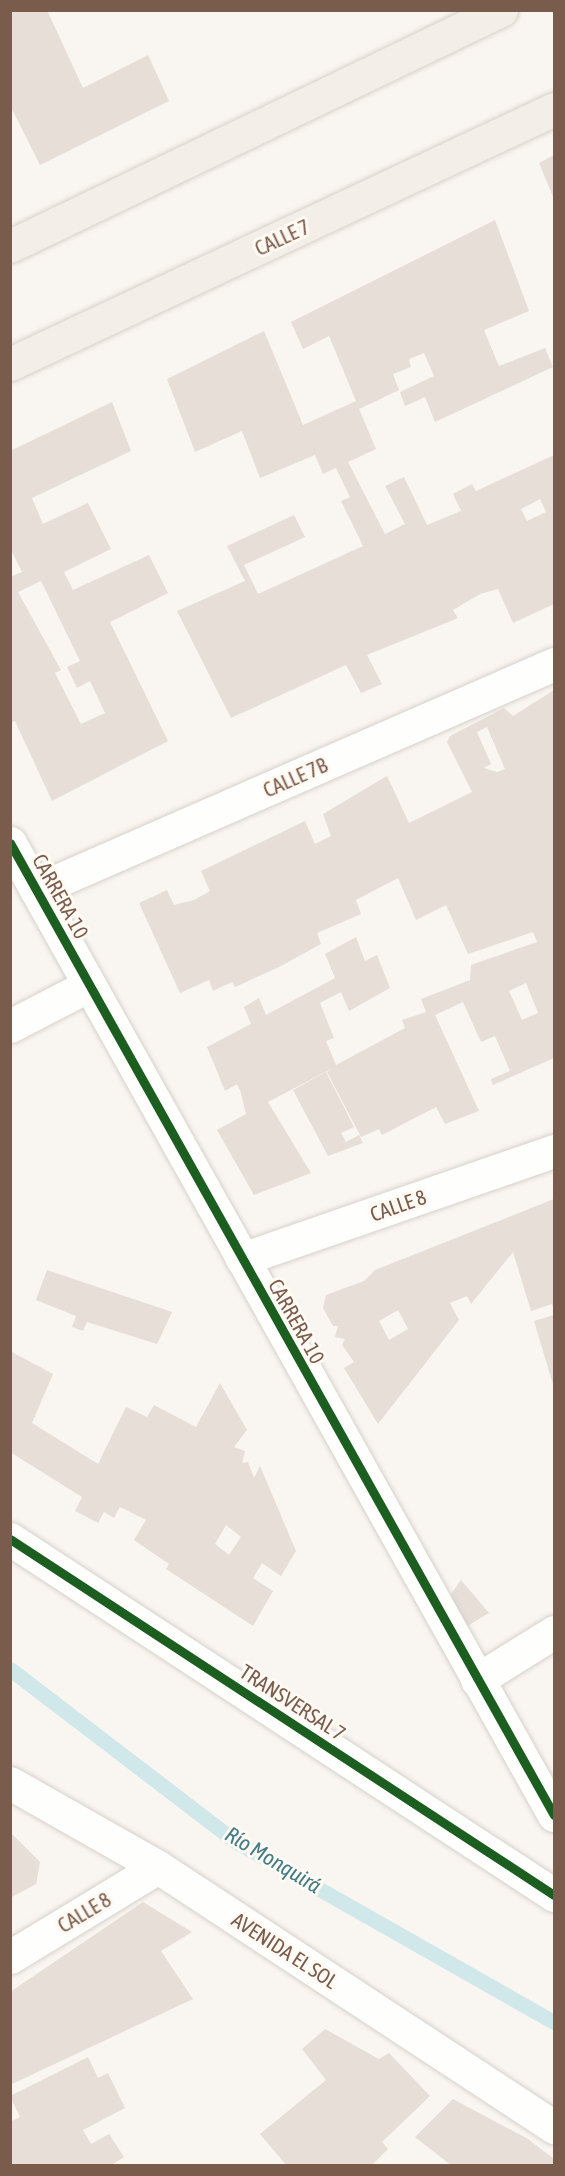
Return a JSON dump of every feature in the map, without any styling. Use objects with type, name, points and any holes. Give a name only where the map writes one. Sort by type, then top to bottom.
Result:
[{"type":"main road","points":[[10,246],[501,10]]},
{"type":"main road","name":"CALLE 7","points":[[10,364],[555,109]]},
{"type":"street","name":"CALLE 7B","points":[[36,890],[555,664]]},
{"type":"street","name":"CARRERA 10","points":[[10,843],[554,1814]]},
{"type":"street","points":[[10,1026],[89,985]]},
{"type":"street","name":"CALLE 8","points":[[242,1259],[555,1151]]},
{"type":"street","name":"TRANSVERSAL 7","points":[[10,1539],[555,1895]]},
{"type":"street","points":[[477,1680],[555,1632]]},
{"type":"street","name":"AVENIDA EL SOL","points":[[10,1783],[158,1867],[555,2127]]},
{"type":"street","name":"CALLE 8","points":[[10,1957],[158,1867]]},
{"type":"building","points":[[10,10],[47,10],[83,88],[148,55],[169,101],[40,165],[10,105]]},
{"type":"building","points":[[554,155],[554,199],[539,163]]},
{"type":"building","points":[[495,220],[529,311],[484,330],[499,366],[545,348],[553,367],[435,422],[425,397],[405,406],[400,392],[434,376],[424,353],[409,359],[411,367],[393,374],[399,390],[359,409],[376,449],[348,462],[385,534],[405,524],[385,486],[404,477],[427,525],[461,511],[453,494],[472,484],[476,491],[554,455],[554,604],[513,623],[498,589],[480,594],[453,610],[458,618],[367,655],[382,684],[361,693],[346,665],[231,718],[177,611],[245,581],[227,546],[294,515],[305,537],[244,565],[258,594],[363,546],[341,501],[350,497],[336,468],[323,474],[315,455],[260,478],[242,431],[195,452],[167,379],[264,331],[303,425],[356,401],[329,336],[303,349],[291,322]],"holes":[[[540,499],[546,512],[527,521],[521,509]]]},
{"type":"building","points":[[112,402],[131,451],[32,498],[43,524],[88,503],[111,549],[64,572],[73,590],[149,555],[168,593],[110,622],[168,741],[52,801],[15,721],[10,723],[10,577],[22,572],[10,548],[10,451]],"holes":[[[41,581],[80,661],[67,667],[77,688],[90,681],[105,713],[81,724],[55,673],[61,670],[18,592]]]},
{"type":"building","points":[[554,690],[554,1058],[493,1085],[491,1079],[510,1071],[495,1036],[481,1042],[463,1002],[435,1015],[479,1111],[445,1124],[436,1107],[382,1135],[379,1129],[361,1137],[327,1072],[331,1069],[268,1102],[311,1173],[254,1195],[217,1130],[246,1114],[240,1090],[237,1084],[225,1091],[207,1047],[251,1024],[244,1007],[259,998],[266,1015],[335,978],[325,954],[356,937],[365,961],[377,955],[390,988],[349,1011],[341,992],[320,1003],[334,1038],[326,1041],[336,1065],[405,1028],[402,1020],[426,1012],[421,999],[470,980],[471,965],[537,942],[533,932],[468,954],[446,905],[416,920],[398,878],[356,900],[361,914],[317,933],[321,944],[279,967],[235,987],[232,982],[213,991],[209,980],[180,993],[139,903],[167,890],[174,905],[194,900],[210,891],[201,871],[305,821],[315,844],[331,836],[323,814],[387,776],[409,823],[472,792],[447,742],[450,736],[504,708],[513,716]],"holes":[[[487,727],[505,769],[497,772],[484,768],[491,764],[477,732]],[[526,983],[538,1013],[522,1020],[509,991]]]},
{"type":"building","points":[[326,1072],[354,1127],[341,1133],[346,1142],[359,1135],[363,1143],[328,1156],[293,1090]]},
{"type":"building","points":[[554,1199],[554,1312],[552,1304],[531,1311],[513,1252],[471,1304],[467,1296],[450,1303],[459,1320],[378,1424],[344,1368],[354,1362],[342,1345],[345,1339],[335,1337],[338,1326],[333,1326],[323,1308],[326,1295],[364,1281],[375,1270]],"holes":[[[398,1310],[408,1329],[389,1340],[379,1321]]]},
{"type":"building","points":[[47,1270],[172,1312],[157,1344],[87,1322],[83,1331],[72,1327],[76,1316],[36,1300]]},
{"type":"building","points":[[554,1315],[554,1388],[534,1321]]},
{"type":"building","points":[[10,1351],[53,1374],[32,1423],[98,1464],[126,1407],[147,1417],[154,1405],[196,1427],[220,1383],[247,1430],[234,1447],[245,1451],[242,1463],[248,1462],[254,1478],[260,1466],[296,1551],[281,1576],[262,1563],[253,1578],[273,1591],[253,1626],[166,1569],[169,1564],[134,1540],[146,1520],[120,1507],[114,1518],[104,1512],[98,1523],[75,1511],[82,1497],[10,1452]],"holes":[[[226,1525],[241,1537],[229,1555],[215,1544]]]},
{"type":"building","points":[[461,1580],[489,1613],[457,1632],[444,1604]]},
{"type":"building","points":[[10,1832],[40,1862],[36,1884],[10,1898]]},
{"type":"building","points":[[143,1902],[192,1932],[161,1951],[193,1999],[10,2085],[10,1992]]},
{"type":"building","points":[[325,2029],[379,2059],[389,2053],[430,2096],[382,2142],[388,2149],[371,2166],[287,2166],[260,2134],[326,2080],[302,2049]]},
{"type":"building","points":[[88,2057],[98,2078],[108,2073],[125,2108],[83,2130],[91,2144],[109,2134],[124,2157],[110,2166],[10,2166],[10,2122],[20,2117],[10,2096]]},
{"type":"building","points":[[453,2099],[528,2139],[554,2159],[554,2166],[452,2166],[415,2137]]},
{"type":"waterway","name":"Río Monquirá","points":[[10,1669],[235,1841],[554,2022]]},
{"type":"cycle path","points":[[10,843],[554,1815]]},
{"type":"cycle path","points":[[10,1539],[554,1895]]}]
